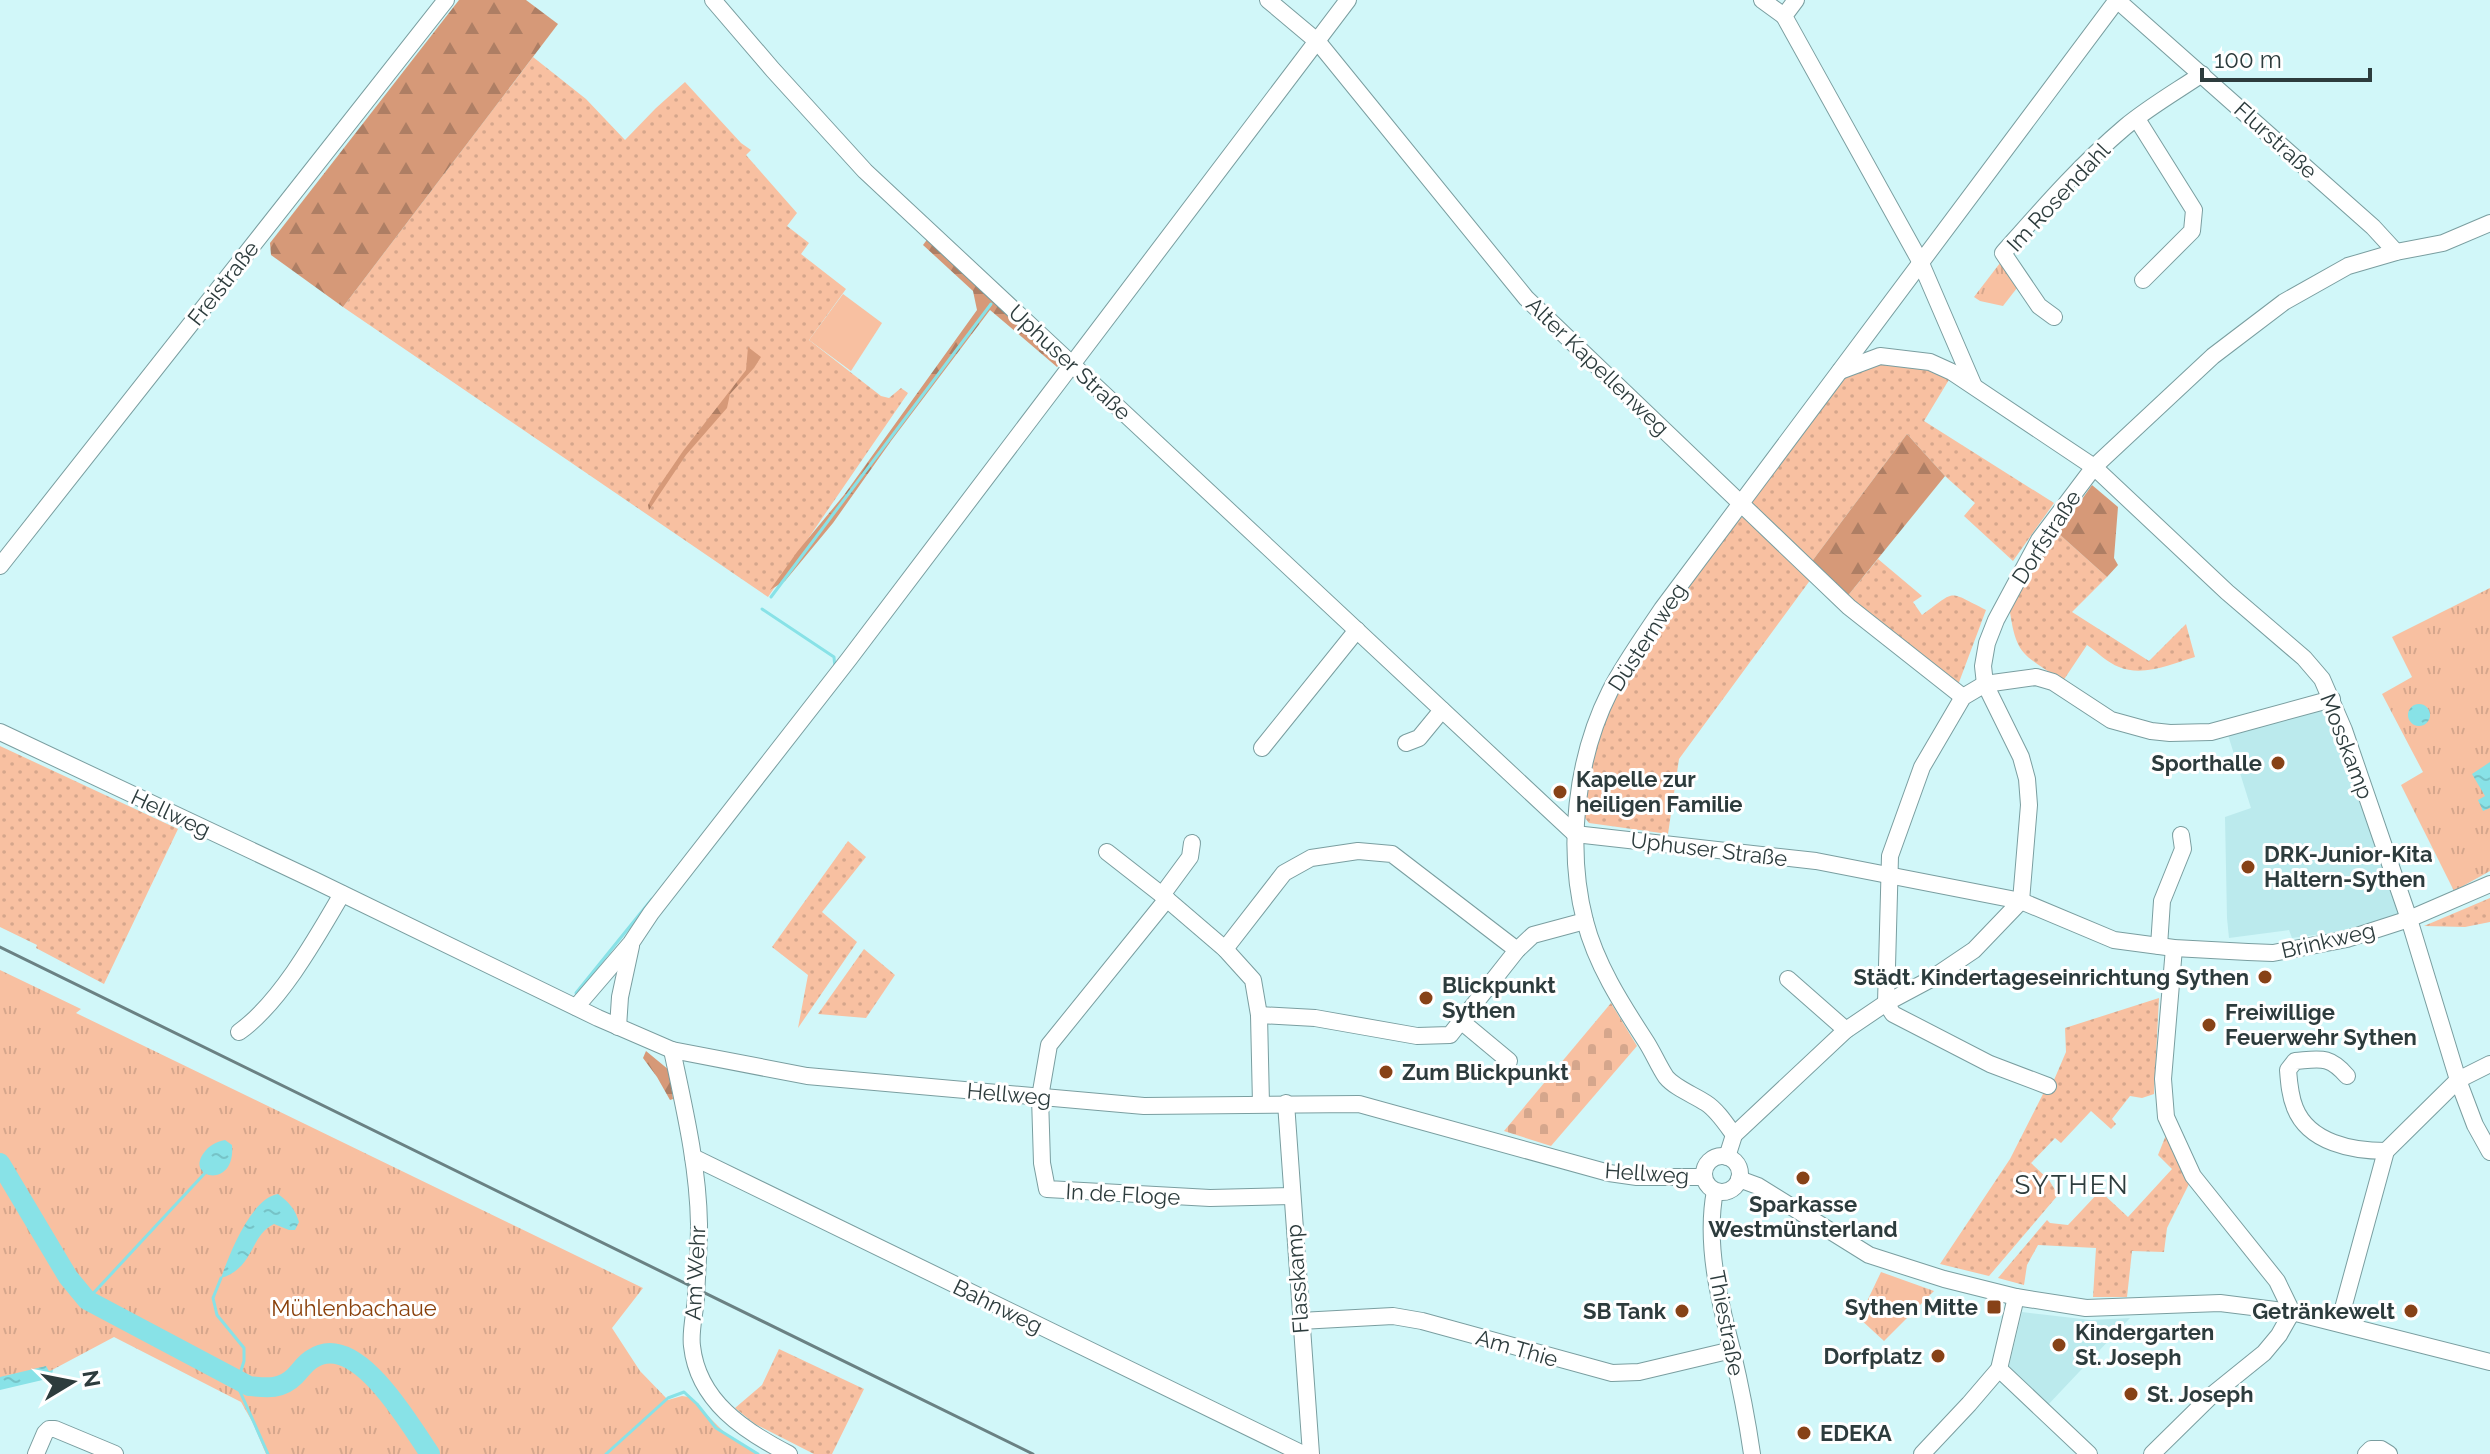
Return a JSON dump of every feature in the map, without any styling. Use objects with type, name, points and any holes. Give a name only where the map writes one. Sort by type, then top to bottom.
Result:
[{"type":"street","name":"Freistraße","points":[[0,566],[446,0]]},
{"type":"street","name":"Uphuser Straße","points":[[713,0],[865,171],[1575,834],[1816,861],[2021,901]]},
{"type":"street","name":"Alter Kapellenweg","points":[[1268,0],[1318,42],[1526,298],[1849,607],[1963,697]]},
{"type":"street","points":[[576,1007],[631,943],[651,913],[849,659],[1348,0]]},
{"type":"street","points":[[1762,0],[1784,16],[1920,261],[1974,387]]},
{"type":"street","points":[[1784,16],[1796,0]]},
{"type":"street","name":"Flurstraße","points":[[2117,0],[2373,227],[2396,252]]},
{"type":"street","name":"Düsternweg","points":[[1734,1135],[1710,1105],[1667,1079],[1622,1005],[1600,961],[1585,921],[1575,834],[1586,755],[1610,692],[1662,609],[2117,0]]},
{"type":"street","name":"Im Rosendahl","points":[[2054,317],[2039,306],[2003,253],[2092,157],[2137,119],[2202,74]]},
{"type":"street","points":[[2137,119],[2194,210],[2192,231],[2143,280]]},
{"type":"street","name":"Dorfstraße","points":[[2021,901],[2029,805],[2027,779],[2021,757],[1985,684],[1983,666],[1987,643],[1996,620],[2039,540],[2094,467],[2213,356],[2284,302],[2348,266],[2443,243],[2490,223]]},
{"type":"street","name":"Mosskamp","points":[[1839,371],[1880,356],[1930,362],[1952,372],[2094,467],[2227,592],[2304,658],[2322,679],[2332,699],[2409,919],[2458,1080],[2475,1125],[2490,1152]]},
{"type":"street","points":[[1262,748],[1357,630]]},
{"type":"street","points":[[2048,1086],[1990,1064],[1893,1014],[1886,1003],[1890,856],[1922,767],[1963,697],[1985,684],[2036,677],[2053,682],[2111,720],[2170,733],[2232,728],[2332,699]]},
{"type":"street","points":[[1406,743],[1419,738],[1442,710]]},
{"type":"street","name":"Hellweg","points":[[0,732],[672,1050],[807,1076],[1144,1106],[1359,1104],[1609,1173],[1637,1177],[1704,1177]]},
{"type":"street","points":[[2181,835],[2183,849],[2162,901],[2166,947],[2163,1079],[2166,1117],[2193,1176],[2277,1281],[2292,1312]]},
{"type":"street","points":[[1040,1097],[1049,1045],[1165,897],[1190,857],[1192,843]]},
{"type":"street","points":[[1225,949],[1284,873],[1311,858],[1358,851],[1392,854],[1517,950]]},
{"type":"street","points":[[1107,852],[1225,949],[1253,980],[1259,1015],[1261,1104]]},
{"type":"street","name":"Brinkweg","points":[[2021,901],[2114,940],[2166,947],[2273,953],[2347,939],[2409,919],[2490,884]]},
{"type":"street","points":[[239,1032],[255,1021],[309,950],[342,894]]},
{"type":"street","points":[[1727,1157],[1734,1135],[1846,1030],[1974,950],[2021,901]]},
{"type":"street","points":[[1259,1015],[1315,1018],[1417,1036],[1450,1035],[1517,950],[1533,935],[1585,921]]},
{"type":"street","points":[[618,1027],[620,997],[631,943]]},
{"type":"street","points":[[1788,979],[1846,1030]]},
{"type":"street","points":[[1461,1021],[1509,1061]]},
{"type":"street","name":"Am Wehr","points":[[672,1050],[693,1157],[699,1224],[691,1343],[695,1363],[712,1400],[735,1423],[789,1454]]},
{"type":"street","points":[[2347,1076],[2337,1065],[2325,1059],[2295,1061],[2288,1070],[2295,1109],[2323,1138],[2344,1147],[2386,1151]]},
{"type":"street","points":[[2339,1323],[2386,1151],[2458,1080],[2490,1064]]},
{"type":"street","name":"In de Floge","points":[[1040,1097],[1042,1163],[1047,1189],[1210,1198],[1292,1196]]},
{"type":"street","name":"Flasskamp","points":[[1286,1103],[1311,1454]]},
{"type":"street","name":"Bahnweg","points":[[693,1157],[1303,1454]]},
{"type":"street","points":[[1715,1157],[1727,1157],[1737,1165],[1739,1179],[1730,1190],[1715,1191],[1704,1177],[1706,1165],[1715,1157]]},
{"type":"street","points":[[1739,1179],[1758,1186],[1869,1255],[1944,1279],[2016,1297],[2086,1308],[2220,1303],[2292,1312],[2490,1362]]},
{"type":"street","name":"Thiestraße","points":[[1715,1191],[1715,1274],[1752,1454]]},
{"type":"street","points":[[1922,1454],[1999,1369],[2016,1297]]},
{"type":"street","points":[[2161,1451],[2212,1395],[2264,1353],[2292,1312]]},
{"type":"street","name":"Am Thie","points":[[1300,1321],[1393,1316],[1422,1321],[1612,1373],[1639,1372],[1732,1350]]},
{"type":"street","points":[[1999,1369],[2089,1454]]},
{"type":"street","points":[[36,1454],[45,1433],[55,1429],[115,1454]]},
{"type":"street","points":[[2366,1454],[2371,1449],[2381,1449],[2389,1454]]},
{"type":"shaded area","points":[[2323,708],[2332,713],[2403,913],[2337,932],[2292,938],[2289,930],[2229,938],[2225,817],[2251,808],[2228,735]]},
{"type":"shaded area","name":"Kindergarten St. Joseph","points":[[2022,1312],[2091,1320],[2130,1318],[2046,1407],[2008,1370]]},
{"type":"green space","points":[[459,0],[526,0],[558,24],[343,307],[271,255],[270,243]]},
{"type":"green space","points":[[533,57],[586,99],[625,140],[685,82],[751,150],[746,155],[797,213],[787,226],[809,243],[801,254],[846,289],[809,340],[881,396],[889,398],[901,388],[908,393],[768,597],[343,307]]},
{"type":"green space","points":[[929,237],[1061,363],[1057,367],[990,310],[833,523],[785,581],[770,590],[844,495],[977,310],[973,291],[923,245]]},
{"type":"green space","points":[[2000,263],[2017,288],[2003,306],[1974,297]]},
{"type":"green space","points":[[843,294],[882,323],[851,371],[809,340]]},
{"type":"green space","points":[[748,347],[761,357],[730,394],[727,408],[686,455],[649,510],[648,505],[655,492],[683,451],[746,370]]},
{"type":"green space","points":[[1884,362],[1920,365],[1950,378],[1924,421],[2054,503],[2013,561],[1964,516],[1975,503],[1945,476],[1907,434],[1810,564],[1752,509],[1751,499],[1836,385],[1850,374]]},
{"type":"green space","points":[[1907,434],[1945,476],[1846,598],[1810,564]]},
{"type":"green space","points":[[2092,485],[2118,507],[2114,558],[2118,565],[2107,577],[2058,533]]},
{"type":"green space","points":[[1746,517],[1811,579],[1679,759],[1668,834],[1589,823],[1581,813],[1595,740],[1638,650],[1737,518]]},
{"type":"green space","points":[[2058,533],[2107,577],[2072,612],[2149,661],[2186,624],[2195,657],[2157,668],[2128,670],[2111,663],[2087,645],[2063,681],[2023,652],[2015,635],[2009,605]]},
{"type":"green space","points":[[1878,559],[1922,596],[1913,602],[1922,615],[1952,596],[1986,610],[1958,685],[1846,598]]},
{"type":"green space","points":[[2490,588],[2490,871],[2454,891],[2401,785],[2423,772],[2382,694],[2412,677],[2392,637]]},
{"type":"green space","points":[[0,746],[178,829],[104,984],[0,927]]},
{"type":"green space","points":[[848,841],[866,857],[822,912],[857,942],[798,1028],[808,975],[772,947]]},
{"type":"green space","points":[[2490,898],[2490,922],[2465,927],[2424,926]]},
{"type":"green space","points":[[864,949],[895,975],[866,1018],[818,1014]]},
{"type":"green space","name":"Mühlenbachaue","points":[[0,970],[81,1009],[76,1013],[643,1288],[612,1328],[640,1371],[668,1400],[689,1397],[726,1434],[759,1454],[266,1454],[241,1402],[114,1337],[52,1370],[51,1378],[0,1388]]},
{"type":"green space","points":[[2159,998],[2154,1094],[2142,1098],[2130,1096],[2112,1119],[2116,1124],[2111,1129],[2091,1111],[2061,1143],[2055,1138],[2031,1163],[2049,1180],[2058,1195],[1989,1276],[1940,1264],[2010,1159],[2044,1092],[2054,1080],[2066,1052],[2065,1028]]},
{"type":"green space","points":[[1611,1003],[1637,1046],[1551,1146],[1504,1131]]},
{"type":"green space","points":[[646,1051],[669,1070],[673,1099],[670,1100],[643,1058]]},
{"type":"green space","points":[[2166,1135],[2190,1182],[2167,1228],[2164,1252],[2132,1251],[2127,1297],[2093,1297],[2096,1248],[2038,1245],[2027,1265],[2024,1285],[1998,1278],[2047,1220],[2068,1225],[2100,1191],[2128,1217],[2172,1169],[2158,1155]]},
{"type":"green space","points":[[1881,1272],[1934,1291],[1884,1341],[1859,1318]]},
{"type":"green space","points":[[779,1349],[864,1389],[832,1454],[814,1454],[755,1424],[735,1408],[762,1385]]},
{"type":"water","points":[[2415,704],[2423,704],[2430,715],[2423,726],[2415,726],[2408,719],[2408,711]]},
{"type":"water","points":[[2490,762],[2490,808],[2483,811],[2478,800],[2485,796],[2472,774]]},
{"type":"water","points":[[225,1140],[232,1145],[227,1168],[220,1174],[206,1174],[200,1163],[203,1154],[213,1144]]},
{"type":"water","points":[[278,1194],[296,1213],[299,1222],[295,1230],[274,1224],[266,1229],[240,1267],[221,1278],[235,1242],[250,1216],[268,1198]]},
{"type":"water","points":[[46,1366],[49,1371],[53,1370],[51,1378],[0,1390],[0,1377]]},
{"type":"waterway","points":[[771,597],[991,304]]},
{"type":"waterway","points":[[762,609],[834,657],[835,668]]},
{"type":"waterway","points":[[576,993],[652,899]]},
{"type":"waterway","points":[[0,1163],[68,1277],[87,1300],[249,1386],[284,1384],[312,1359],[329,1353],[346,1357],[380,1384],[430,1454]]},
{"type":"waterway","points":[[87,1300],[205,1173]]},
{"type":"waterway","points":[[221,1278],[213,1298],[217,1315],[244,1348],[238,1380]]},
{"type":"waterway","points":[[234,1378],[268,1454]]},
{"type":"waterway","points":[[606,1454],[668,1398],[684,1392],[716,1428],[758,1454]]},
{"type":"railway","points":[[0,947],[1033,1454]]},
{"type":"place","name":"Sporthalle","points":[[2278,763]]},
{"type":"place","name":"Kapelle zur heiligen Familie","points":[[1560,792]]},
{"type":"place","name":"DRK-Junior-Kita Haltern-Sythen","points":[[2248,867]]},
{"type":"place","name":"Städt. Kindertageseinrichtung Sythen","points":[[2265,977]]},
{"type":"place","name":"Blickpunkt Sythen","points":[[1426,998]]},
{"type":"place","name":"Freiwillige Feuerwehr Sythen","points":[[2209,1025]]},
{"type":"place","name":"Zum Blickpunkt","points":[[1386,1072]]},
{"type":"place","name":"Sparkasse Westmünsterland","points":[[1803,1178]]},
{"type":"place","name":"Sythen Mitte","points":[[1994,1307]]},
{"type":"place","name":"SB Tank","points":[[1682,1311]]},
{"type":"place","name":"Getränkewelt","points":[[2411,1311]]},
{"type":"place","name":"Kindergarten St. Joseph","points":[[2059,1345]]},
{"type":"place","name":"Dorfplatz","points":[[1938,1356]]},
{"type":"place","name":"St. Joseph","points":[[2131,1394]]},
{"type":"place","name":"EDEKA","points":[[1804,1433]]},
{"type":"district","name":"SYTHEN","points":[[2072,1185]]}]
